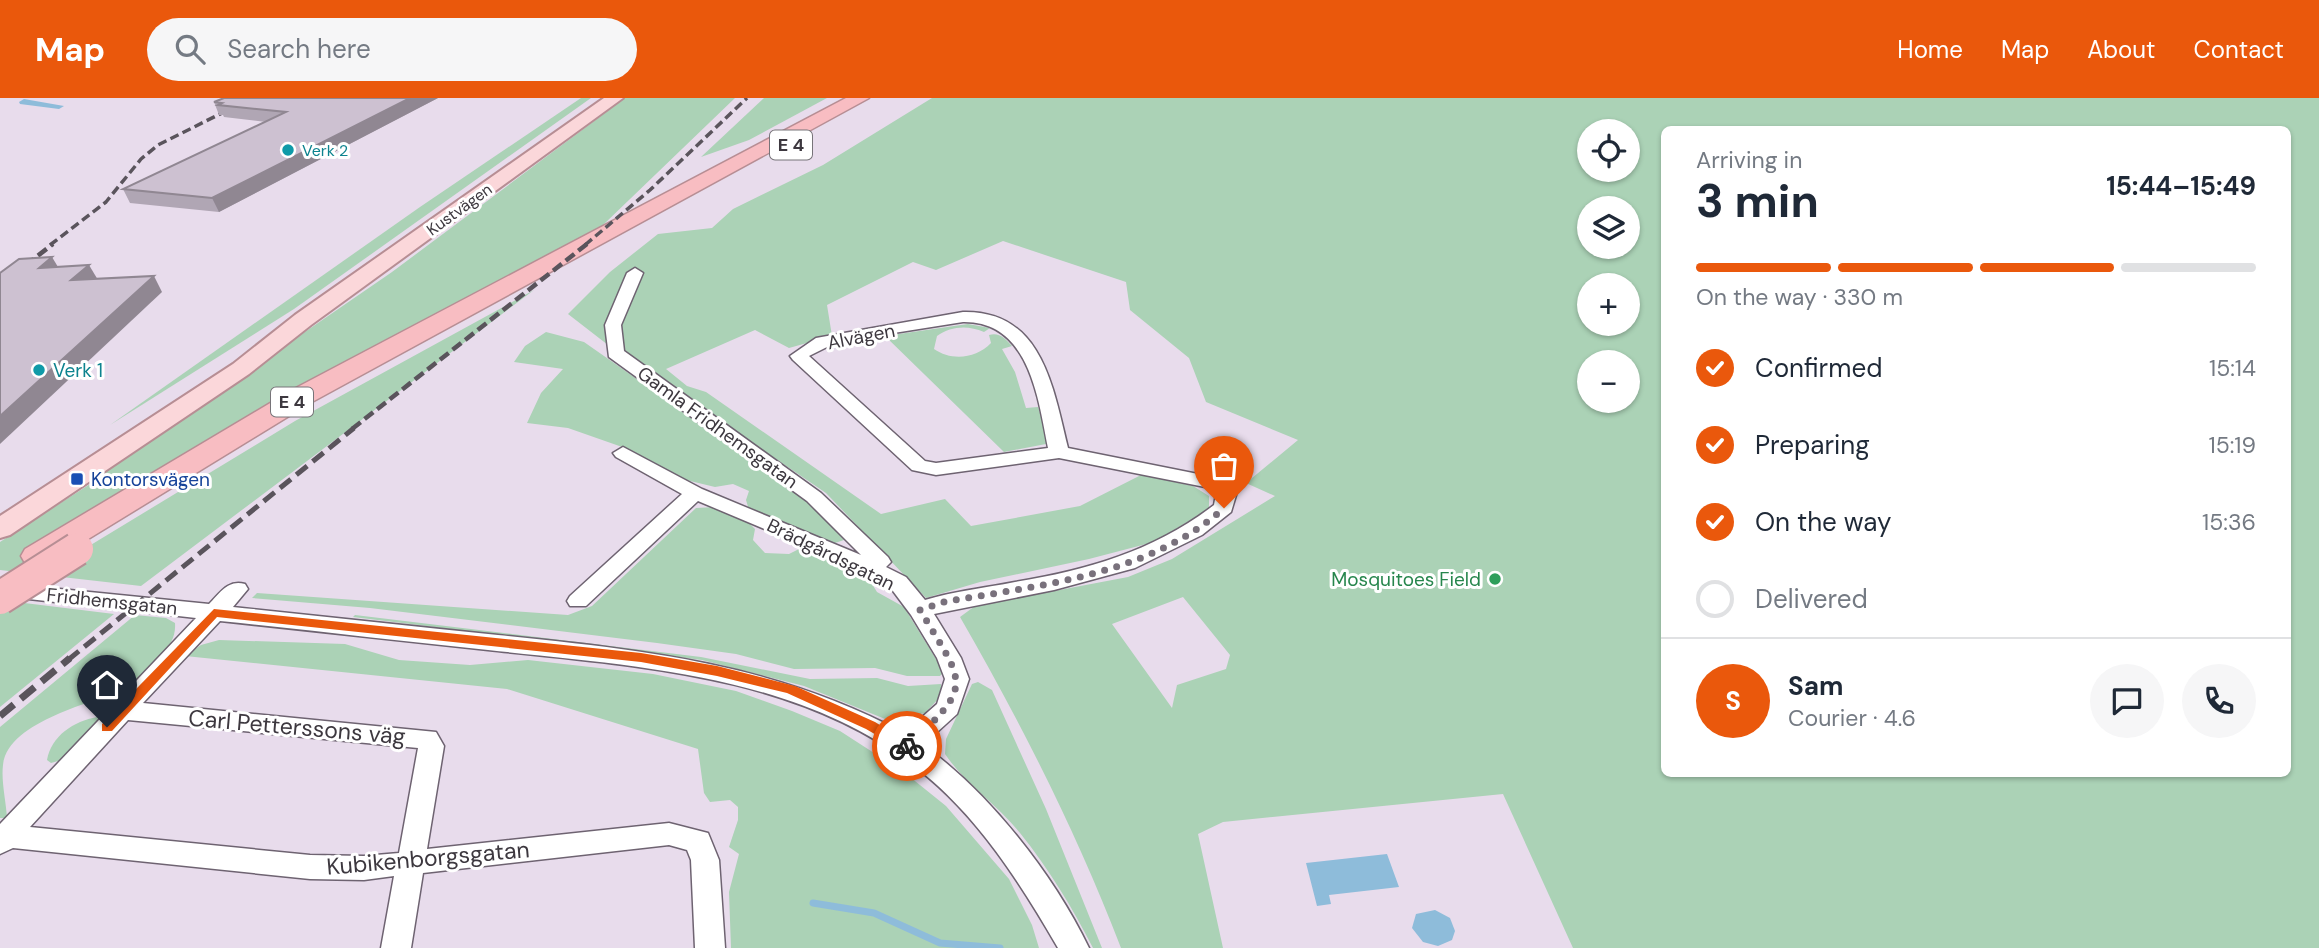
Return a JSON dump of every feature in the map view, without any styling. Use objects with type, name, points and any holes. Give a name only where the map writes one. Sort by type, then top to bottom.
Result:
[{"type":"highway","name":"E 4","points":[[0,597],[65,547],[302,396],[860,98]]},
{"type":"highway","name":"E 4","points":[[0,579],[65,547],[398,358],[878,98]]},
{"type":"main road","name":"Kustvägen","points":[[0,529],[186,407],[303,320],[615,98]]},
{"type":"main road","name":"Kustvägen","points":[[0,512],[303,320]]},
{"type":"street","name":"Gamla Fridhemsgatan","points":[[635,273],[613,325],[615,353],[796,483],[840,521],[880,562]]},
{"type":"street","name":"Alvägen","points":[[920,610],[944,602],[1113,569],[1165,547],[1217,514],[1227,502],[1227,492],[1211,482],[1059,452],[936,469],[919,466],[799,356],[807,348],[837,338],[969,318],[997,321],[1030,355],[1040,376],[1059,452]]},
{"type":"street","name":"Brädgårdsgatan","points":[[623,453],[695,493],[815,542],[898,582],[920,610],[949,658],[957,685],[948,708],[906,746]]},
{"type":"street","points":[[578,601],[695,493]]},
{"type":"street","points":[[3,840],[54,781],[237,589]]},
{"type":"street","name":"Fridhemsgatan","points":[[0,590],[641,657],[717,671],[790,689],[906,746],[983,816],[1026,870],[1074,948]]},
{"type":"street","name":"Carl Petterssons väg","points":[[122,710],[427,739],[431,746],[396,948]]},
{"type":"street","name":"Kubikenborgsgatan","points":[[3,840],[310,867],[364,867],[668,834],[698,841],[705,860],[710,948]]},
{"type":"green space","points":[[581,98],[591,98],[294,309],[110,425],[420,207]]},
{"type":"green space","points":[[625,98],[735,98],[603,225],[296,392],[21,553],[66,560],[295,421],[534,290],[141,586],[0,570],[0,542],[101,477],[112,465],[392,272]]},
{"type":"green space","points":[[764,98],[827,98],[749,140],[701,157]]},
{"type":"green space","points":[[932,98],[2319,98],[2319,948],[1573,948],[1503,794],[1223,822],[1198,834],[1223,948],[1121,948],[1047,779],[960,617],[975,606],[1128,577],[1172,559],[1275,496],[1246,483],[1298,440],[1206,402],[1189,358],[1130,310],[1126,282],[1003,241],[936,270],[913,262],[827,305],[832,336],[789,348],[755,330],[666,369],[687,386],[706,392],[881,514],[945,499],[971,526],[1080,506],[1141,475],[1193,486],[1209,496],[1209,509],[1154,542],[980,582],[926,598],[826,493],[608,345],[568,314],[610,272],[658,234],[712,228],[733,209],[823,165]],"holes":[[[1183,597],[1230,655],[1226,669],[1177,685],[1172,708],[1112,624]]]},
{"type":"green space","points":[[968,324],[990,328],[984,332],[972,328],[948,330],[937,336],[934,349],[956,357],[971,355],[991,343],[989,335],[996,334],[1004,338],[1012,346],[1002,349],[1015,372],[1026,408],[1038,407],[1049,440],[1046,444],[1004,452],[885,336]]},
{"type":"green space","points":[[546,332],[584,342],[810,500],[844,540],[832,544],[749,510],[746,500],[749,491],[733,484],[715,487],[686,480],[625,448],[568,428],[527,423],[541,393],[563,369],[514,362],[525,346]]},
{"type":"green space","points":[[715,507],[747,521],[755,529],[753,540],[765,553],[789,554],[809,544],[862,568],[877,592],[904,607],[944,672],[940,676],[907,676],[875,668],[794,669],[736,654],[657,643],[370,608],[252,598],[257,593],[568,615],[592,606],[696,508]]},
{"type":"green space","points":[[0,600],[114,614],[0,707]]},
{"type":"green space","points":[[135,615],[166,618],[175,623],[168,648],[150,670],[131,684],[55,716],[20,736],[8,749],[3,765],[7,818],[0,818],[0,727]]},
{"type":"green space","points":[[355,615],[701,657],[810,679],[877,678],[908,686],[941,684],[941,696],[925,713],[890,721],[804,686],[702,660],[353,617]]},
{"type":"green space","points":[[219,640],[345,644],[399,660],[470,665],[528,660],[653,674],[736,691],[792,711],[840,731],[905,773],[946,806],[1009,879],[1032,925],[1039,948],[731,948],[729,892],[739,854],[729,847],[738,820],[738,807],[730,800],[710,802],[704,793],[698,749],[507,689],[185,656],[201,645]]},
{"type":"green space","points":[[978,682],[992,690],[1046,809],[1102,948],[1093,948],[1060,889],[1020,833],[962,775],[945,754],[946,739],[972,684]]},
{"type":"green space","points":[[97,717],[100,722],[65,759],[51,763],[47,760],[53,744],[65,731],[80,722]]},
{"type":"water","points":[[1387,854],[1399,887],[1329,895],[1331,904],[1317,906],[1306,863]]},
{"type":"water","points":[[1435,910],[1450,918],[1455,931],[1452,940],[1438,946],[1423,942],[1412,928],[1416,914]]},
{"type":"building","points":[[224,98],[410,98],[212,198],[123,189],[286,112],[218,105],[222,103],[214,102]]},
{"type":"building","name":"Verk 1","points":[[52,257],[39,268],[89,265],[71,280],[154,276],[0,416],[0,273],[19,259]]},
{"type":"waterway","points":[[24,102],[59,106]]},
{"type":"waterway","points":[[813,903],[874,913],[940,943],[1000,948]]},
{"type":"railway","points":[[50,245],[106,202],[141,159],[158,145],[252,98]]},
{"type":"railway","points":[[585,245],[650,190],[747,98]]},
{"type":"railway","points":[[0,285],[53,244]]},
{"type":"railway","points":[[352,429],[587,244]]},
{"type":"railway","points":[[68,660],[354,428]]},
{"type":"railway","points":[[0,716],[70,658]]},
{"type":"way so far","points":[[907,746],[948,708],[957,685],[949,658],[920,610],[944,602],[1113,569],[1165,547],[1224,508]]},
{"type":"place","name":"Verk 2","points":[[288,150]]},
{"type":"place","name":"Verk 1","points":[[39,370]]},
{"type":"place","name":"Kontorsvägen","points":[[77,479]]},
{"type":"place","name":"Mosquitoes Field","points":[[1495,579]]},
{"type":"route","points":[[107,727],[214,613],[641,657],[717,671],[790,689],[907,746]]}]
